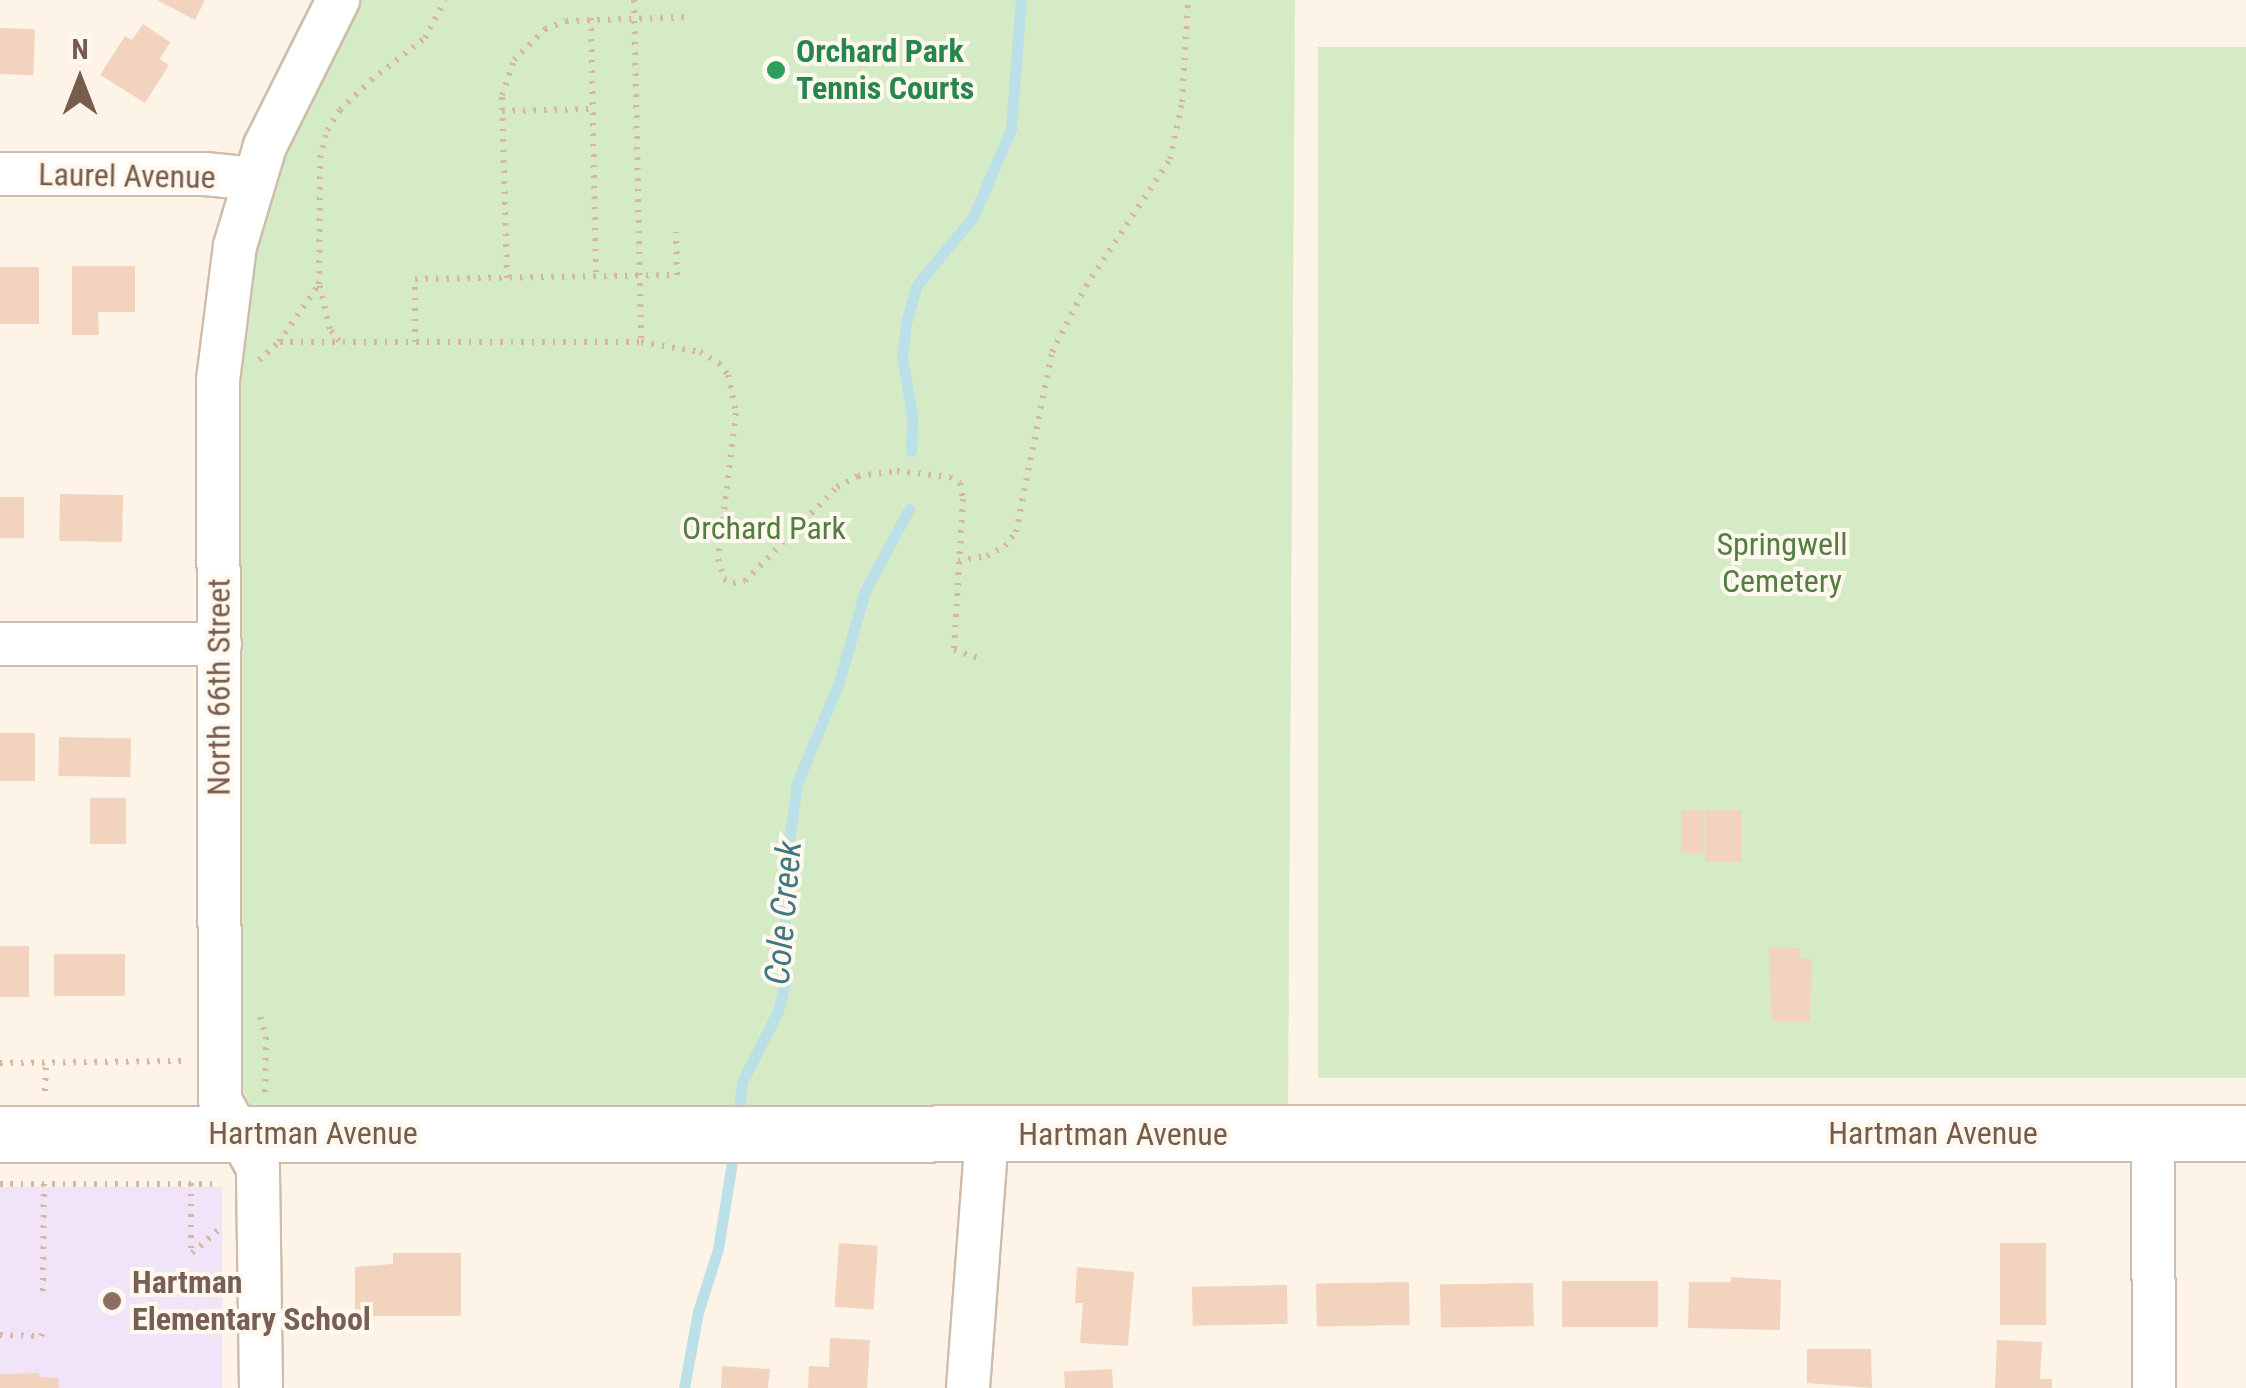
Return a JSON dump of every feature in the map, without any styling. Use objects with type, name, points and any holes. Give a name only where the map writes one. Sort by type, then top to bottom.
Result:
[{"type":"main road","name":"Hartman Avenue","points":[[0,1134],[232,1158],[647,1133],[2246,1133]]},
{"type":"street","name":"North 66th Street","points":[[261,1388],[258,1168],[232,1158],[220,1100],[220,360],[235,246],[255,180],[285,98],[338,0]]},
{"type":"street","name":"Laurel Avenue","points":[[0,174],[205,174],[255,180]]},
{"type":"street","points":[[0,644],[220,644]]},
{"type":"street","points":[[2153,1133],[2154,1388]]},
{"type":"street","points":[[968,1388],[987,1134]]},
{"type":"path","points":[[340,342],[330,329],[319,284],[320,158],[327,130],[340,110],[371,80],[425,38],[445,0]]},
{"type":"path","points":[[634,0],[640,342]]},
{"type":"path","points":[[958,561],[986,556],[1005,546],[1016,532],[1052,352],[1086,286],[1170,159],[1178,133],[1188,0]]},
{"type":"path","points":[[507,278],[502,111],[505,80],[528,44],[566,21],[692,17]]},
{"type":"path","points":[[591,18],[596,276]]},
{"type":"path","points":[[502,111],[593,109]]},
{"type":"path","points":[[415,342],[415,280],[677,275],[676,232]]},
{"type":"path","points":[[319,284],[279,342],[640,342],[700,352],[720,363],[728,375],[736,414],[718,560],[724,578],[732,584],[745,581],[837,487],[876,472],[938,474],[960,483],[954,650],[979,658]]},
{"type":"path","points":[[0,1063],[188,1061]]},
{"type":"path","points":[[0,1184],[191,1183],[232,1158]]},
{"type":"path","points":[[191,1183],[191,1254],[228,1222]]},
{"type":"path","points":[[43,1291],[44,1184]]},
{"type":"path","points":[[0,1335],[41,1336],[43,1332]]},
{"type":"shaded area","name":"Hartman Elementary School","points":[[0,1187],[222,1187],[222,1388],[0,1388]]},
{"type":"green space","name":"Orchard Park","points":[[360,0],[1295,0],[1288,1114],[252,1109],[238,1080],[235,452],[243,299],[286,132]]},
{"type":"green space","name":"Springwell Cemetery","points":[[1318,47],[2246,47],[2246,1078],[1318,1078]]},
{"type":"building","points":[[157,0],[205,0],[195,20]]},
{"type":"building","points":[[143,24],[170,42],[160,59],[169,65],[145,103],[100,75],[125,36],[132,40]]},
{"type":"building","points":[[0,28],[35,29],[33,75],[0,74]]},
{"type":"building","points":[[72,266],[135,266],[135,312],[98,312],[99,335],[72,335]]},
{"type":"building","points":[[0,267],[39,267],[39,324],[0,324]]},
{"type":"building","points":[[60,494],[123,495],[122,542],[59,541]]},
{"type":"building","points":[[0,497],[24,497],[24,538],[0,538]]},
{"type":"building","points":[[0,733],[35,733],[35,781],[0,781]]},
{"type":"building","points":[[59,737],[131,738],[130,777],[58,776]]},
{"type":"building","points":[[90,798],[126,798],[126,844],[90,844]]},
{"type":"building","points":[[1681,810],[1704,810],[1704,853],[1681,853]]},
{"type":"building","points":[[1705,810],[1741,810],[1741,862],[1705,862]]},
{"type":"building","points":[[0,946],[29,946],[29,997],[0,997]]},
{"type":"building","points":[[1769,948],[1799,948],[1799,959],[1812,959],[1810,1021],[1772,1021]]},
{"type":"building","points":[[54,954],[125,954],[125,996],[54,996]]},
{"type":"building","points":[[839,1243],[878,1246],[873,1310],[835,1307]]},
{"type":"building","points":[[2000,1243],[2046,1243],[2046,1325],[2000,1325]]},
{"type":"building","points":[[393,1253],[461,1253],[461,1316],[355,1316],[355,1267],[393,1264]]},
{"type":"building","points":[[1077,1267],[1134,1272],[1128,1346],[1080,1343],[1083,1303],[1075,1303]]},
{"type":"building","points":[[1731,1277],[1781,1280],[1780,1330],[1688,1328],[1689,1282],[1731,1282]]},
{"type":"building","points":[[1562,1281],[1658,1281],[1658,1327],[1562,1327]]},
{"type":"building","points":[[1409,1282],[1410,1325],[1317,1327],[1316,1284]]},
{"type":"building","points":[[1533,1283],[1534,1326],[1441,1328],[1440,1285]]},
{"type":"building","points":[[1287,1285],[1288,1324],[1193,1326],[1192,1287]]},
{"type":"building","points":[[830,1338],[870,1340],[867,1388],[808,1388],[809,1366],[829,1367]]},
{"type":"building","points":[[1997,1340],[2042,1342],[2040,1379],[2052,1379],[2052,1388],[1995,1388]]},
{"type":"building","points":[[1807,1349],[1871,1349],[1872,1388],[1807,1383]]},
{"type":"building","points":[[722,1366],[770,1369],[768,1388],[721,1388]]},
{"type":"building","points":[[1112,1369],[1113,1388],[1065,1388],[1064,1372]]},
{"type":"building","points":[[39,1373],[39,1377],[58,1378],[59,1388],[0,1388],[0,1374]]},
{"type":"waterway","name":"Cole Creek","points":[[911,451],[912,415],[902,357],[906,324],[916,286],[973,217],[1011,129],[1021,0]]},
{"type":"waterway","name":"Cole Creek","points":[[738,1120],[742,1082],[778,1011],[786,980],[784,877],[797,783],[839,682],[865,591],[909,509]]},
{"type":"waterway","name":"Cole Creek","points":[[684,1388],[698,1312],[718,1249],[734,1149]]},
{"type":"place","name":"Orchard Park Tennis Courts","points":[[776,70]]},
{"type":"place","name":"Hartman Elementary School","points":[[112,1301]]}]
